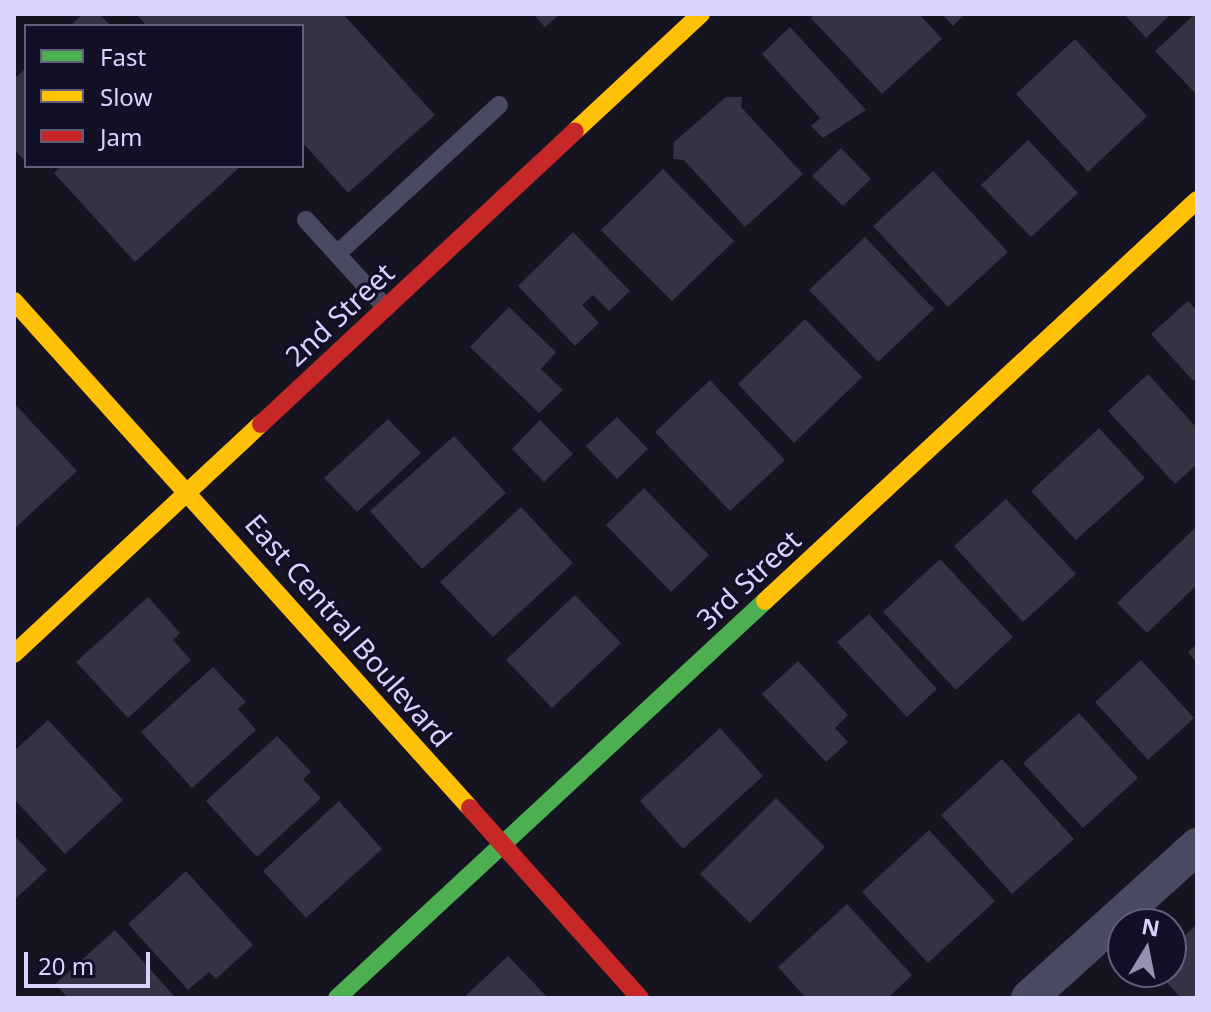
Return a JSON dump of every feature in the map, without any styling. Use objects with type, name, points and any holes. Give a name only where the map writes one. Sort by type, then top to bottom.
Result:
[{"type":"street","name":"2nd Street","points":[[14,654],[701,14]]},
{"type":"street","name":"3rd Street","points":[[337,998],[1197,200]]},
{"type":"street","name":"East Central Boulevard","points":[[14,301],[191,492],[640,998]]},
{"type":"street","points":[[1029,998],[1197,846]]},
{"type":"lane","points":[[337,254],[499,105]]},
{"type":"lane","points":[[306,220],[386,308]]},
{"type":"building","points":[[83,14],[99,14],[109,24],[72,24]]},
{"type":"building","points":[[136,14],[343,14],[435,115],[348,193],[304,144],[304,24],[145,24]]},
{"type":"building","points":[[533,14],[560,14],[545,27]]},
{"type":"building","points":[[815,14],[919,14],[942,39],[882,94],[811,18]]},
{"type":"building","points":[[942,14],[965,14],[953,26]]},
{"type":"building","points":[[1124,14],[1171,14],[1146,38]]},
{"type":"building","points":[[1197,14],[1197,95],[1155,51]]},
{"type":"building","points":[[790,27],[866,110],[823,138],[811,126],[820,118],[762,54]]},
{"type":"building","points":[[1075,39],[1147,116],[1088,172],[1016,94]]},
{"type":"building","points":[[24,70],[24,160],[14,149],[14,79]]},
{"type":"building","points":[[726,97],[742,97],[741,107],[803,174],[745,227],[684,160],[673,159],[674,142]]},
{"type":"building","points":[[1028,140],[1078,193],[1031,237],[981,185]]},
{"type":"building","points":[[841,148],[871,179],[843,206],[812,176]]},
{"type":"building","points":[[60,168],[239,168],[135,262],[54,173]]},
{"type":"building","points":[[663,169],[734,241],[672,301],[601,230]]},
{"type":"building","points":[[933,171],[1008,252],[948,307],[873,226]]},
{"type":"building","points":[[573,232],[630,291],[609,311],[593,295],[582,305],[599,323],[575,346],[518,286]]},
{"type":"building","points":[[865,237],[934,309],[878,362],[809,290]]},
{"type":"building","points":[[1188,301],[1197,311],[1197,377],[1193,381],[1151,334]]},
{"type":"building","points":[[509,307],[556,352],[541,369],[563,390],[539,413],[470,347]]},
{"type":"building","points":[[805,319],[862,377],[794,443],[738,384]]},
{"type":"building","points":[[1148,374],[1197,428],[1197,464],[1175,484],[1108,411]]},
{"type":"building","points":[[710,380],[785,460],[730,511],[655,432]]},
{"type":"building","points":[[14,403],[77,471],[14,529]]},
{"type":"building","points":[[617,417],[648,449],[617,479],[586,446]]},
{"type":"building","points":[[388,419],[421,453],[357,512],[324,478]]},
{"type":"building","points":[[540,420],[573,454],[544,482],[512,449]]},
{"type":"building","points":[[1099,428],[1145,478],[1076,540],[1031,491]]},
{"type":"building","points":[[454,436],[506,493],[422,569],[370,511]]},
{"type":"building","points":[[644,488],[709,555],[671,592],[606,525]]},
{"type":"building","points":[[1006,499],[1076,574],[1023,622],[954,546]]},
{"type":"building","points":[[521,507],[573,563],[493,637],[440,582]]},
{"type":"building","points":[[1197,526],[1197,585],[1147,633],[1117,603]]},
{"type":"building","points":[[940,559],[1013,637],[956,690],[883,612]]},
{"type":"building","points":[[575,595],[621,643],[552,708],[506,660]]},
{"type":"building","points":[[148,597],[180,633],[173,640],[191,660],[128,718],[76,662]]},
{"type":"building","points":[[869,614],[937,689],[907,717],[837,642]]},
{"type":"building","points":[[1197,644],[1197,663],[1188,652]]},
{"type":"building","points":[[1141,660],[1194,718],[1148,760],[1095,702]]},
{"type":"building","points":[[798,661],[848,715],[835,728],[848,742],[826,762],[762,694]]},
{"type":"building","points":[[213,667],[246,702],[238,709],[256,730],[192,788],[141,732]]},
{"type":"building","points":[[1079,713],[1138,778],[1083,828],[1023,763]]},
{"type":"building","points":[[48,720],[123,800],[65,854],[14,799],[14,751]]},
{"type":"building","points":[[720,728],[763,776],[683,849],[640,801]]},
{"type":"building","points":[[277,736],[311,772],[303,779],[321,798],[257,857],[206,801]]},
{"type":"building","points":[[1002,759],[1074,839],[1012,894],[941,815]]},
{"type":"building","points":[[776,798],[825,847],[750,923],[700,874]]},
{"type":"building","points":[[339,801],[382,849],[306,918],[263,871]]},
{"type":"building","points":[[929,830],[995,901],[928,963],[862,892]]},
{"type":"building","points":[[14,835],[47,870],[14,900]]},
{"type":"building","points":[[186,871],[253,945],[216,979],[209,972],[188,990],[128,924]]},
{"type":"building","points":[[847,904],[912,975],[888,998],[806,998],[778,967]]},
{"type":"building","points":[[1197,924],[1197,998],[1181,998],[1172,988],[1187,988],[1187,934]]},
{"type":"building","points":[[115,930],[176,998],[68,998],[55,984]]},
{"type":"building","points":[[508,956],[548,998],[463,998]]},
{"type":"traffic: fast","points":[[337,998],[765,601]]},
{"type":"traffic: slow","points":[[575,131],[701,14]]},
{"type":"traffic: slow","points":[[765,601],[1197,200]]},
{"type":"traffic: slow","points":[[14,301],[470,808]]},
{"type":"traffic: slow","points":[[14,654],[261,424]]},
{"type":"traffic: jam","points":[[261,424],[575,131]]},
{"type":"traffic: jam","points":[[470,808],[640,998]]}]
